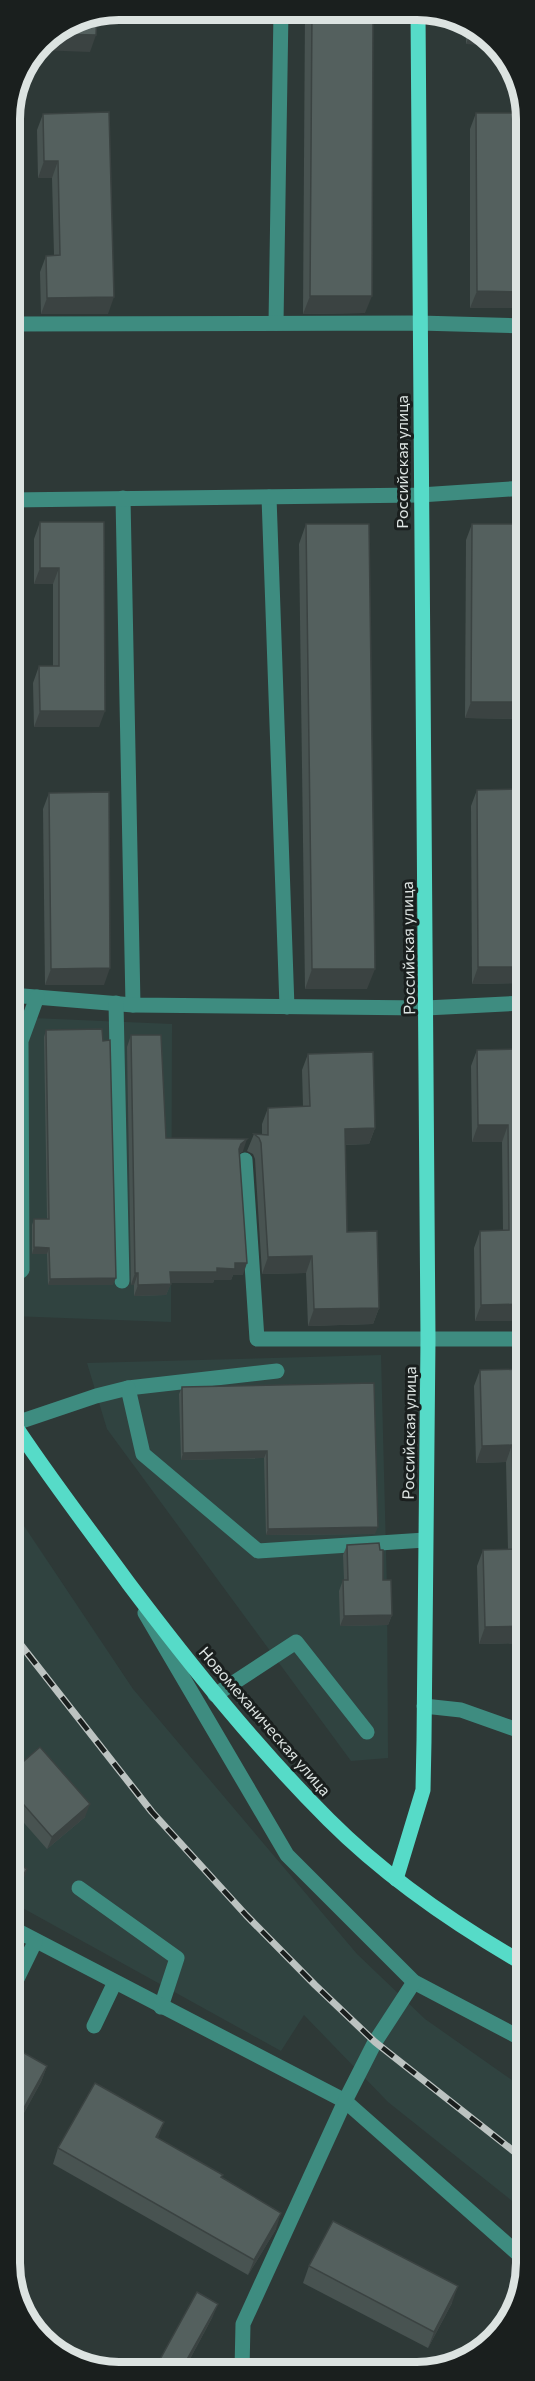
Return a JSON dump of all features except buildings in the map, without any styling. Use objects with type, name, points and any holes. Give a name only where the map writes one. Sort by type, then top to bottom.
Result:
[{"type":"main road","name":"Российская улица","points":[[396,1879],[423,1790],[426,1540],[428,1339],[418,20]]},
{"type":"main road","name":"Новомеханическая улица","points":[[20,1432],[122,1574],[215,1695],[329,1821],[396,1879],[486,1942],[515,1959]]},
{"type":"lane","points":[[276,323],[281,20]]},
{"type":"lane","points":[[20,324],[419,323],[516,326]]},
{"type":"lane","points":[[20,500],[420,495],[516,489]]},
{"type":"lane","points":[[269,496],[287,1007]]},
{"type":"lane","points":[[123,498],[133,1005]]},
{"type":"lane","points":[[20,996],[133,1005],[426,1008],[516,1003]]},
{"type":"lane","points":[[20,1272],[22,1270],[21,1041],[37,997]]},
{"type":"lane","points":[[116,1004],[123,1281]]},
{"type":"lane","points":[[245,1160],[257,1339],[515,1339]]},
{"type":"lane","points":[[20,1419],[128,1388],[277,1371]]},
{"type":"lane","points":[[128,1388],[143,1454],[258,1551],[426,1540]]},
{"type":"lane","points":[[122,1574],[287,1855],[414,1983],[515,2035]]},
{"type":"lane","points":[[215,1695],[296,1642],[367,1732]]},
{"type":"lane","points":[[424,1706],[461,1710],[515,1729]]},
{"type":"lane","points":[[79,1888],[177,1958],[161,2007]]},
{"type":"lane","points":[[20,1933],[345,2101],[515,2251]]},
{"type":"lane","points":[[20,1973],[35,1942]]},
{"type":"lane","points":[[94,2026],[115,1982]]},
{"type":"lane","points":[[242,2362],[243,2324],[345,2101],[375,2042],[414,1983]]},
{"type":"shaded area","points":[[20,1017],[172,1024],[171,1322],[20,1316]]},
{"type":"shaded area","points":[[381,1355],[387,1590],[388,1758],[351,1761],[107,1429],[87,1363]]},
{"type":"shaded area","points":[[20,1520],[133,1689],[357,1954],[425,2019],[515,2082],[515,2203],[388,2102],[304,2015],[281,2051],[20,1907]]},
{"type":"railway","points":[[20,1644],[152,1812],[246,1915],[375,2042],[515,2152]]}]
